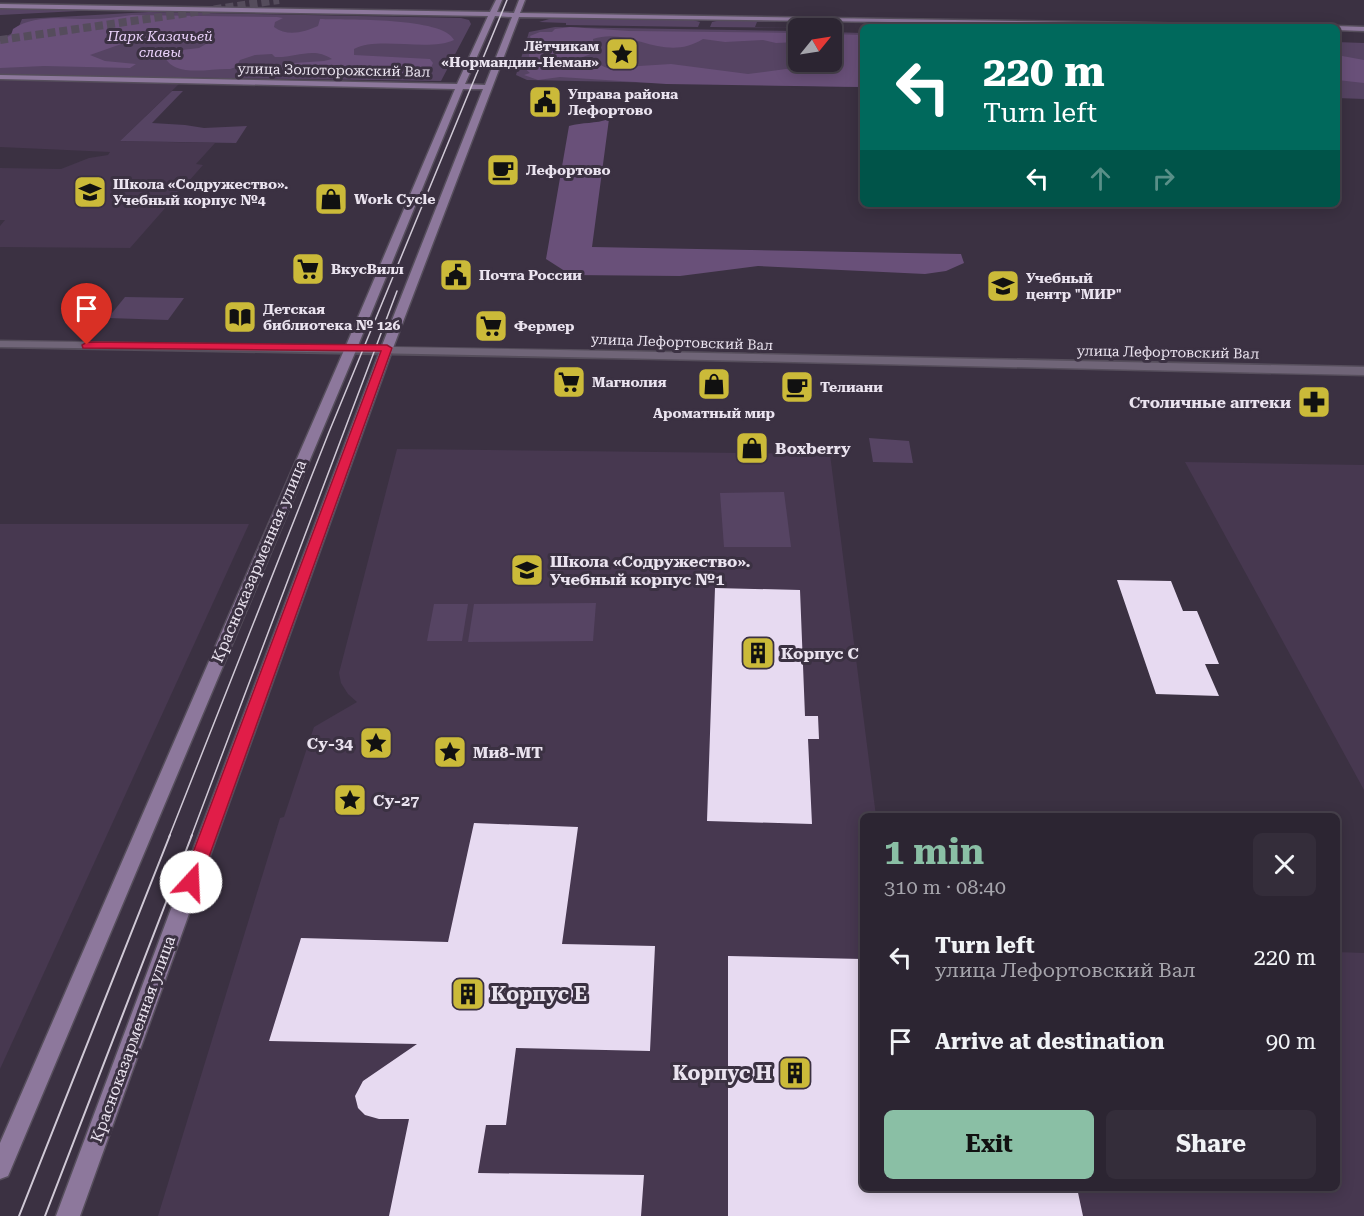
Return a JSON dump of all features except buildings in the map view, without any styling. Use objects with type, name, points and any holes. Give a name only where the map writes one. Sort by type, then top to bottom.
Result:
[{"type":"main road","points":[[491,14],[499,0]]},
{"type":"main road","points":[[516,14],[522,0]]},
{"type":"main road","points":[[0,6],[1091,24]]},
{"type":"main road","name":"Красноказарменная улица","points":[[0,1169],[351,348],[491,14]]},
{"type":"main road","name":"Красноказарменная улица","points":[[68,1216],[387,348],[516,14]]},
{"type":"main road","points":[[1340,28],[1364,29]]},
{"type":"main road","name":"улица Золоторожский Вал","points":[[0,77],[487,87]]},
{"type":"street","name":"улица Лефортовский Вал","points":[[0,344],[387,348],[782,360],[1364,371]]},
{"type":"shaded area","name":"Парк Казачьей славы","points":[[132,15],[277,17],[283,18],[275,22],[274,27],[290,33],[302,32],[318,26],[320,19],[393,21],[432,27],[446,33],[454,40],[431,45],[364,45],[354,49],[354,55],[430,59],[433,63],[430,70],[417,77],[310,73],[307,69],[275,73],[266,71],[294,63],[332,59],[318,53],[283,57],[275,57],[272,54],[255,55],[240,60],[236,67],[230,69],[192,70],[175,67],[163,54],[199,48],[206,44],[200,39],[155,43],[127,42],[90,55],[105,61],[136,64],[130,68],[44,66],[0,68],[0,41],[11,35],[13,29],[21,24],[50,18],[95,19]]},
{"type":"shaded area","points":[[570,27],[629,31],[788,33],[788,42],[763,40],[725,42],[703,39],[688,46],[674,48],[607,36],[593,39],[593,43],[584,49],[593,53],[583,57],[607,68],[671,64],[748,74],[786,69],[788,72],[842,72],[842,34],[860,35],[860,87],[666,84],[560,77],[538,80],[524,75],[530,73],[523,67],[530,61],[528,48],[532,43],[530,36],[540,32],[552,32],[555,29]]},
{"type":"shaded area","points":[[1340,56],[1364,60],[1364,83],[1340,80]]},
{"type":"shaded area","name":"Школа «Содружество». Учебный корпус №4","points":[[0,80],[180,83],[120,141],[215,143],[196,164],[203,165],[130,248],[0,247],[0,226],[5,220],[0,220],[0,168],[61,169],[89,158],[108,155],[110,152],[0,147]]},
{"type":"shaded area","points":[[609,119],[592,247],[961,254],[964,263],[946,271],[925,274],[758,266],[680,276],[571,275],[546,259],[569,126]]},
{"type":"shaded area","points":[[397,449],[830,454],[876,813],[860,813],[860,1191],[1340,1191],[1340,952],[1364,953],[1364,1216],[158,1216],[280,818],[284,817],[314,727],[357,702],[341,683],[339,673]]},
{"type":"shaded area","points":[[1185,462],[1364,465],[1364,790]]},
{"type":"shaded area","points":[[0,524],[249,524],[0,1069]]},
{"type":"green space","name":"Парк Казачьей славы","points":[[0,8],[98,10],[0,15]]},
{"type":"green space","name":"Парк Казачьей славы","points":[[149,12],[461,18],[469,20],[471,24],[441,81],[0,75],[0,39],[17,31],[22,19]]},
{"type":"green space","points":[[556,17],[700,22],[698,27],[566,25],[566,23],[539,22]]},
{"type":"green space","points":[[721,20],[788,22],[757,22],[755,27],[788,28],[710,27],[712,22]]},
{"type":"green space","points":[[555,27],[788,31],[788,72],[842,72],[842,32],[860,33],[860,87],[527,80],[516,75],[529,32]]},
{"type":"green space","points":[[1340,42],[1364,43],[1364,99],[1340,98]]},
{"type":"green space","points":[[172,91],[183,91],[152,123],[204,128],[247,126],[236,143],[120,141]]},
{"type":"green space","points":[[125,297],[184,298],[168,320],[108,318]]},
{"type":"green space","points":[[869,438],[909,441],[913,463],[873,462]]},
{"type":"green space","points":[[784,492],[791,547],[724,547],[720,493]]},
{"type":"green space","points":[[596,603],[593,641],[468,642],[474,604]]},
{"type":"green space","points":[[434,604],[468,604],[462,641],[427,641]]},
{"type":"tunnel","points":[[0,40],[279,0]]},
{"type":"tram line","points":[[169,837],[329,432],[507,0]]},
{"type":"tram line","points":[[191,837],[397,291]]},
{"type":"tram line","points":[[19,1216],[170,835]]},
{"type":"tram line","points":[[45,1216],[192,835]]},
{"type":"place","name":"Лётчикам «Нормандии-Неман»","points":[[622,54]]},
{"type":"place","name":"Управа района Лефортово","points":[[545,102]]},
{"type":"place","name":"Лефортово","points":[[503,170]]},
{"type":"place","name":"Школа «Содружество». Учебный корпус №4","points":[[90,192]]},
{"type":"place","name":"Work Cycle","points":[[331,199]]},
{"type":"place","name":"ВкусВилл","points":[[308,269]]},
{"type":"place","name":"Почта России","points":[[456,275]]},
{"type":"place","name":"Учебный центр \"МИР\"","points":[[1003,286]]},
{"type":"place","name":"Детская библиотека № 126","points":[[240,317]]},
{"type":"place","name":"Фермер","points":[[491,326]]},
{"type":"place","name":"Магнолия","points":[[569,382]]},
{"type":"place","name":"Ароматный мир","points":[[714,384]]},
{"type":"place","name":"Телиани","points":[[797,387]]},
{"type":"place","name":"Столичные аптеки","points":[[1314,402]]},
{"type":"place","name":"Boxberry","points":[[752,448]]},
{"type":"place","name":"Школа «Содружество». Учебный корпус №1","points":[[527,570]]},
{"type":"place","name":"Корпус С","points":[[758,653]]},
{"type":"place","name":"Су-34","points":[[376,743]]},
{"type":"place","name":"Ми8-МТ","points":[[450,752]]},
{"type":"place","name":"Су-27","points":[[350,800]]},
{"type":"place","name":"Корпус Е","points":[[468,994]]},
{"type":"place","name":"Корпус Н","points":[[795,1073]]},
{"type":"route","points":[[87,345],[387,348],[191,882]]}]
